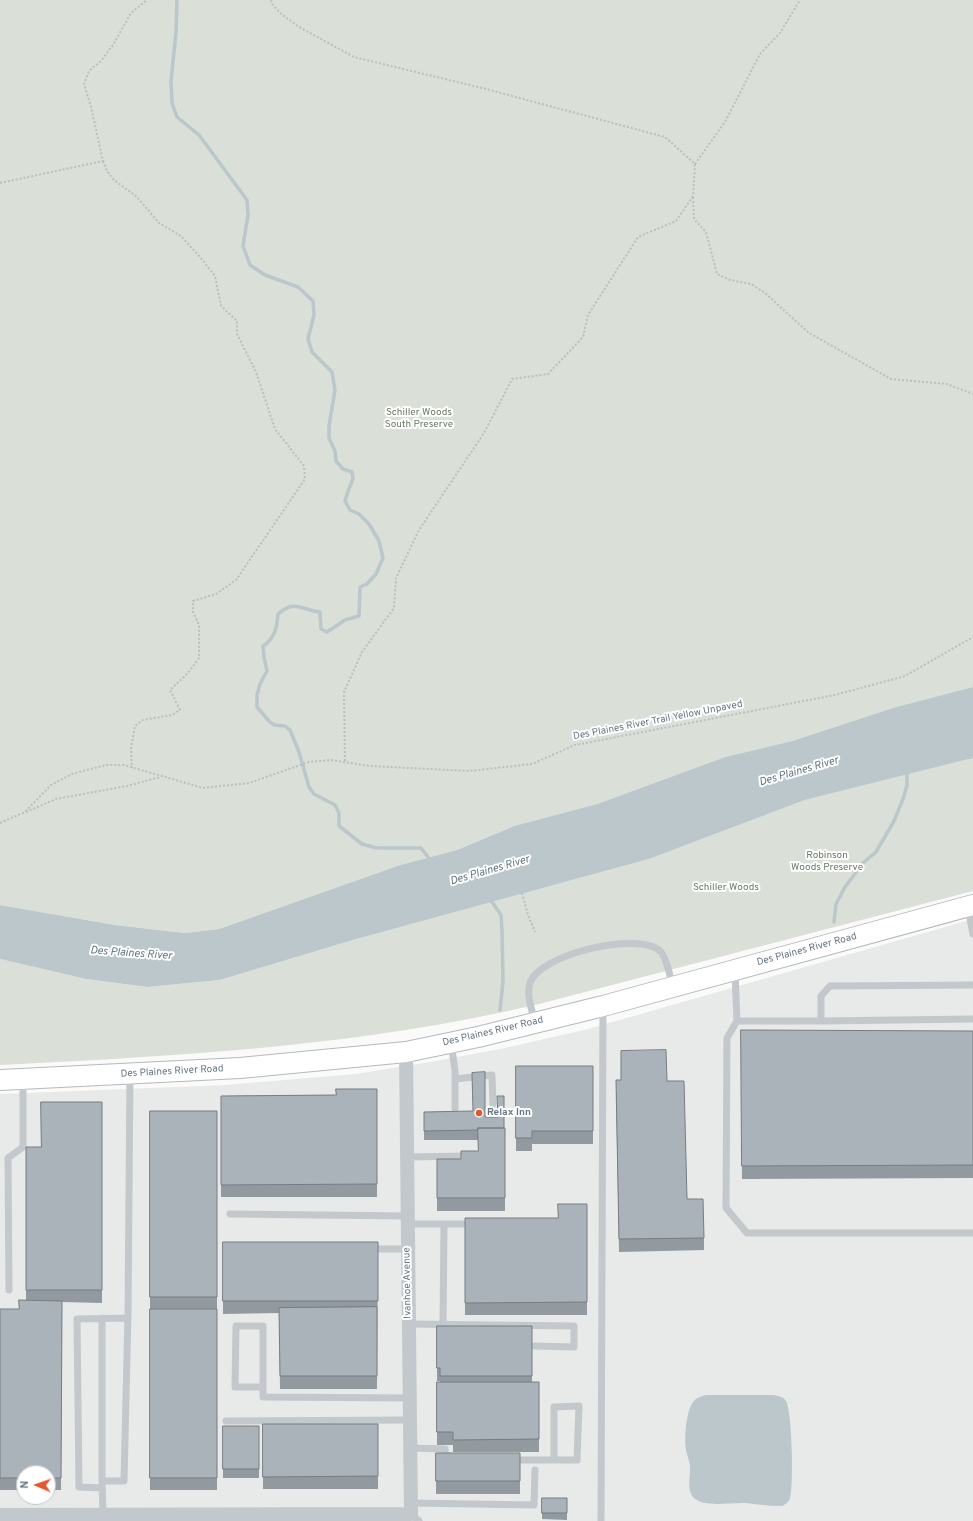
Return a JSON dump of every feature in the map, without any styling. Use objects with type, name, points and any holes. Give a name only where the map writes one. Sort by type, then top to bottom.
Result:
[{"type":"main road","name":"Des Plaines River Road","points":[[0,1080],[240,1068],[406,1052],[451,1043],[603,1006],[970,906]]},
{"type":"street","name":"Ivanhoe Avenue","points":[[406,1052],[409,1398],[413,1513]]},
{"type":"street","points":[[0,1515],[18,1518],[103,1515],[244,1518],[413,1513]]},
{"type":"lane","points":[[970,906],[973,934]]},
{"type":"lane","points":[[535,1023],[528,989],[530,981],[535,974],[549,964],[594,946],[629,944],[656,948],[661,952],[673,987]]},
{"type":"lane","points":[[735,970],[737,1021],[727,1038],[726,1208],[747,1233],[973,1233]]},
{"type":"lane","points":[[822,1020],[821,996],[830,986],[973,985]]},
{"type":"lane","points":[[601,1521],[603,1006]]},
{"type":"lane","points":[[737,1021],[973,1019]]},
{"type":"lane","points":[[451,1043],[455,1079],[455,1108]]},
{"type":"lane","points":[[128,1318],[77,1319],[79,1487],[124,1481],[128,1318],[130,1074]]},
{"type":"lane","points":[[455,1079],[492,1075],[493,1104]]},
{"type":"lane","points":[[9,1290],[8,1158],[23,1147],[23,1079]]},
{"type":"lane","points":[[407,1157],[471,1156]]},
{"type":"lane","points":[[230,1214],[407,1220],[444,1224],[481,1224]]},
{"type":"lane","points":[[442,1324],[444,1224]]},
{"type":"lane","points":[[361,1248],[408,1249]]},
{"type":"lane","points":[[102,1318],[103,1515]]},
{"type":"lane","points":[[408,1324],[574,1326],[574,1347],[535,1346]]},
{"type":"lane","points":[[263,1387],[235,1387],[236,1326],[263,1326],[263,1387],[263,1397],[409,1398]]},
{"type":"lane","points":[[500,1460],[554,1460],[577,1460],[579,1406],[554,1406],[554,1460]]},
{"type":"lane","points":[[226,1421],[410,1420]]},
{"type":"lane","points":[[410,1448],[445,1449],[446,1460],[453,1460]]},
{"type":"lane","points":[[413,1513],[534,1505],[535,1470]]},
{"type":"path","points":[[132,768],[131,748],[135,726],[143,720],[172,715],[180,710],[170,690],[188,672],[199,658],[199,625],[193,612],[193,601],[216,594],[236,580],[305,479],[304,466],[275,429],[256,372],[237,334],[236,321],[222,306],[215,276],[181,236],[159,223],[137,197],[114,180],[107,171],[103,161],[97,139],[92,107],[84,84],[89,71],[101,61],[114,45],[131,14],[147,0]]},
{"type":"path","points":[[271,0],[273,5],[280,13],[299,27],[354,57],[486,89],[665,137],[695,164]]},
{"type":"path","points":[[800,0],[780,33],[760,54],[725,122],[695,164],[693,196],[694,219],[706,232],[717,274],[730,280],[751,284],[765,293],[809,333],[891,379],[947,384],[973,394]]},
{"type":"path","points":[[0,183],[103,161]]},
{"type":"path","points":[[345,762],[344,692],[362,652],[394,608],[396,578],[419,530],[484,433],[512,379],[548,374],[583,336],[588,315],[638,237],[676,221],[693,196]]},
{"type":"path","name":"Des Plaines River Trail Yellow Unpaved","points":[[0,823],[25,812],[51,785],[72,774],[106,765],[124,765],[203,788],[249,783],[309,762],[331,760],[370,766],[469,771],[532,764],[575,745],[835,695],[905,676],[973,637]]},
{"type":"path","points":[[25,812],[56,799],[127,786],[161,776]]},
{"type":"path","points":[[522,893],[528,915],[536,932]]},
{"type":"shaded area","points":[[973,919],[973,1521],[0,1521],[0,1094],[226,1085],[355,1074],[505,1048],[588,1029]]},
{"type":"green space","name":"Schiller Woods South Preserve","points":[[0,0],[973,0],[973,687],[896,707],[792,741],[725,757],[597,804],[514,826],[457,850],[400,865],[219,929],[185,933],[115,925],[0,905]]},
{"type":"green space","name":"Schiller Woods","points":[[973,758],[973,891],[539,1004],[406,1030],[271,1047],[203,1053],[0,1065],[0,959],[86,979],[146,987],[220,980],[353,940],[649,859],[805,800]]},
{"type":"water","name":"Des Plaines River","points":[[973,687],[973,758],[805,800],[649,859],[353,940],[220,980],[147,987],[86,979],[0,959],[0,905],[115,925],[185,933],[219,929],[400,865],[457,850],[514,826],[597,804],[725,757],[792,741],[896,707]]},
{"type":"water","points":[[706,1395],[773,1395],[780,1396],[785,1399],[790,1419],[792,1464],[790,1499],[786,1504],[782,1506],[745,1503],[711,1504],[694,1498],[689,1487],[690,1465],[686,1452],[685,1432],[689,1412],[693,1402],[699,1397]]},
{"type":"building","points":[[741,1030],[973,1031],[973,1165],[742,1166]]},
{"type":"building","points":[[666,1050],[667,1081],[684,1081],[687,1199],[703,1199],[704,1238],[619,1239],[616,1080],[621,1080],[621,1051]]},
{"type":"building","points":[[516,1066],[593,1066],[593,1131],[532,1131],[532,1138],[516,1138]]},
{"type":"building","name":"Relax Inn","points":[[485,1072],[485,1117],[498,1117],[497,1096],[504,1096],[504,1128],[424,1131],[424,1112],[473,1111],[472,1073]]},
{"type":"building","points":[[336,1089],[377,1089],[377,1184],[221,1185],[221,1096],[336,1095]]},
{"type":"building","points":[[41,1102],[102,1102],[102,1290],[26,1290],[26,1147],[41,1147]]},
{"type":"building","points":[[150,1111],[217,1111],[217,1297],[150,1297]]},
{"type":"building","points":[[478,1128],[505,1128],[505,1198],[437,1198],[437,1159],[461,1159],[461,1151],[478,1151]]},
{"type":"building","points":[[558,1204],[587,1204],[587,1302],[465,1303],[465,1218],[558,1218]]},
{"type":"building","points":[[223,1242],[378,1242],[378,1301],[223,1301]]},
{"type":"building","points":[[19,1300],[62,1301],[61,1478],[56,1478],[56,1465],[16,1465],[16,1478],[0,1478],[0,1309],[19,1309]]},
{"type":"building","points":[[377,1307],[377,1376],[280,1376],[279,1308]]},
{"type":"building","points":[[150,1309],[217,1309],[217,1478],[150,1478]]},
{"type":"building","points":[[437,1326],[532,1326],[532,1376],[440,1376],[440,1368],[437,1368]]},
{"type":"building","points":[[437,1382],[539,1382],[539,1439],[453,1440],[453,1432],[437,1432]]},
{"type":"building","points":[[263,1424],[378,1424],[378,1476],[263,1477]]},
{"type":"building","points":[[223,1426],[259,1426],[259,1469],[223,1469]]},
{"type":"building","points":[[436,1453],[520,1453],[520,1481],[436,1481]]},
{"type":"building","points":[[542,1498],[567,1498],[567,1513],[542,1513]]},
{"type":"waterway","points":[[177,0],[176,32],[171,81],[172,103],[177,117],[199,135],[247,200],[248,215],[243,246],[250,265],[265,275],[298,287],[313,301],[314,315],[308,339],[312,352],[332,372],[335,390],[329,426],[329,438],[335,451],[336,461],[343,469],[352,472],[353,479],[345,501],[350,510],[359,514],[369,524],[379,541],[383,558],[376,574],[367,584],[360,587],[359,616],[345,620],[327,632],[321,629],[320,612],[294,606],[289,607],[278,614],[273,636],[263,646],[267,671],[260,684],[257,695],[257,707],[274,725],[285,726],[290,730],[299,752],[309,787],[314,794],[335,805],[339,813],[339,826],[362,844],[377,848],[421,848],[431,861]]},
{"type":"waterway","points":[[834,922],[836,904],[845,887],[863,863],[876,852],[894,821],[907,785],[907,770]]},
{"type":"waterway","points":[[490,899],[501,915],[503,982],[500,1010]]},
{"type":"place","name":"Relax Inn","points":[[479,1113]]},
{"type":"park label","name":"Robinson Woods Preserve","points":[[827,862]]}]
